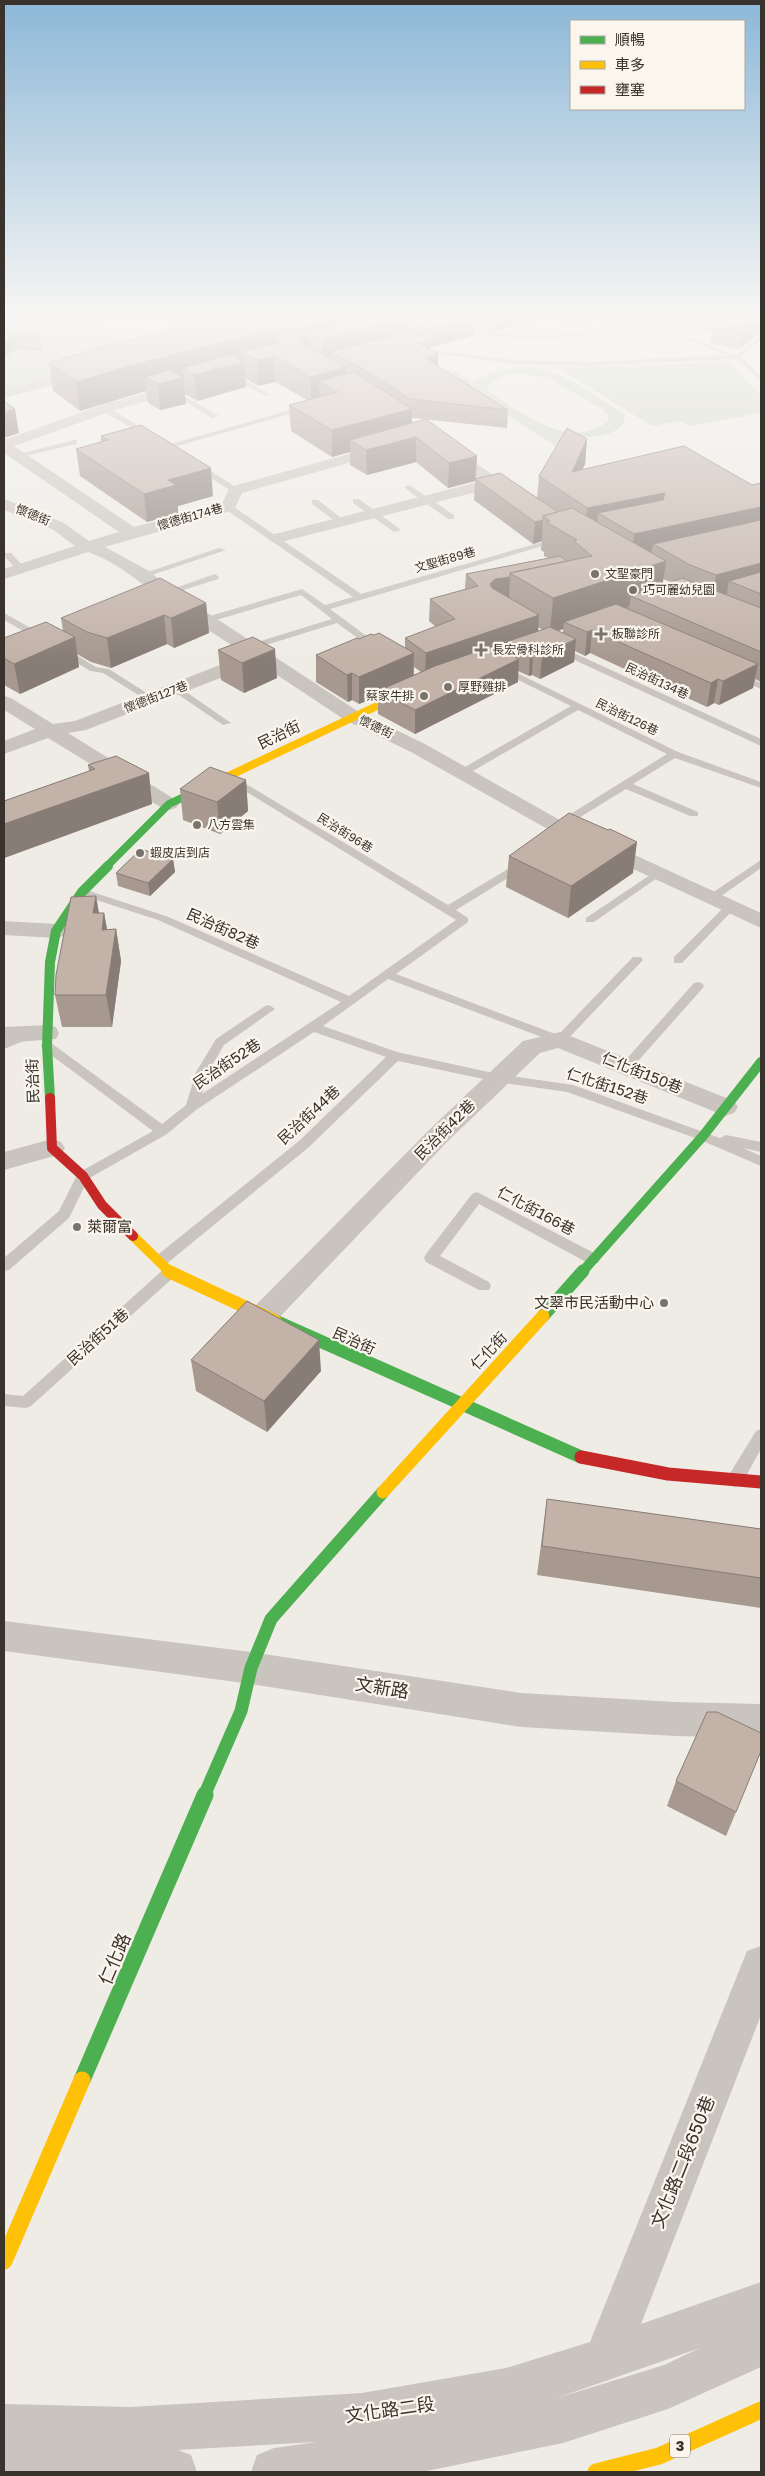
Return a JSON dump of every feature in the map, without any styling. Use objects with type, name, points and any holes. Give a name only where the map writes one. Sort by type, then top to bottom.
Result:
[{"type":"street","points":[[4,446],[49,430]]},
{"type":"street","points":[[435,442],[525,503]]},
{"type":"street","name":"懷德街174巷","points":[[4,574],[131,533],[228,507],[236,490],[399,445]]},
{"type":"street","points":[[4,446],[20,455],[131,533]]},
{"type":"street","points":[[277,538],[494,483]]},
{"type":"street","name":"懷德街","points":[[54,495],[72,491]]},
{"type":"street","name":"懷德街","points":[[5,505],[35,499]]},
{"type":"street","name":"懷德街","points":[[5,505],[58,526],[88,547],[104,552],[143,575],[168,598],[206,620],[352,716],[418,748],[565,833],[761,921]]},
{"type":"street","points":[[556,524],[570,538]]},
{"type":"street","name":"懷德街127巷","points":[[4,748],[50,730],[79,726],[151,699],[254,652]]},
{"type":"street","name":"民治街","points":[[419,687],[352,716],[169,804],[82,892],[56,931],[50,962],[41,1037],[52,1148],[83,1176],[102,1205],[170,1272],[264,1316],[584,1458],[668,1474],[761,1482]]},
{"type":"street","points":[[4,702],[50,730],[121,780],[169,804]]},
{"type":"street","points":[[4,928],[56,931]]},
{"type":"street","points":[[4,1035],[41,1037]]},
{"type":"street","name":"仁化街150巷","points":[[560,1040],[725,1107]]},
{"type":"street","name":"民治街42巷","points":[[264,1316],[439,1135],[498,1078],[532,1047],[560,1040]]},
{"type":"street","name":"仁化街","points":[[250,1668],[271,1619],[460,1404],[703,1136],[761,1062]]},
{"type":"street","points":[[4,1161],[52,1148]]},
{"type":"street","name":"文新路","points":[[4,1636],[250,1668],[521,1710],[675,1719],[761,1721]]},
{"type":"street","name":"仁化路","points":[[4,2261],[241,1711],[250,1668]]},
{"type":"street","name":"文化路二段650巷","points":[[605,2360],[761,1964]]},
{"type":"street","name":"文化路二段","points":[[4,2427],[130,2430],[362,2416],[506,2391],[605,2360],[761,2304]]},
{"type":"street","points":[[274,2472],[432,2447],[563,2420],[668,2386],[761,2344]]},
{"type":"street","name":"3","points":[[596,2472],[659,2456],[761,2410]]},
{"type":"street","points":[[4,2469],[118,2467],[174,2472]]},
{"type":"lane","points":[[140,430],[153,437]]},
{"type":"lane","points":[[168,446],[229,430]]},
{"type":"lane","points":[[136,436],[146,433]]},
{"type":"lane","points":[[20,455],[74,442]]},
{"type":"lane","points":[[161,442],[183,456]]},
{"type":"lane","points":[[191,461],[236,490]]},
{"type":"lane","points":[[409,487],[451,516]]},
{"type":"lane","points":[[356,501],[398,530]]},
{"type":"lane","points":[[314,502],[341,521]]},
{"type":"lane","points":[[228,507],[277,538],[360,598]]},
{"type":"lane","name":"文聖街89巷","points":[[323,608],[570,538]]},
{"type":"lane","points":[[526,549],[534,555]]},
{"type":"lane","points":[[143,575],[222,550]]},
{"type":"lane","points":[[8,555],[21,569]]},
{"type":"lane","points":[[168,598],[215,577]]},
{"type":"lane","points":[[206,620],[302,592],[382,652]]},
{"type":"lane","points":[[4,616],[58,642],[93,669],[106,671],[151,699]]},
{"type":"lane","points":[[254,652],[337,620]]},
{"type":"lane","name":"民治街134巷","points":[[554,641],[761,743]]},
{"type":"lane","name":"民治街126巷","points":[[495,665],[674,754],[761,785]]},
{"type":"lane","points":[[725,670],[761,686]]},
{"type":"lane","points":[[176,689],[226,723]]},
{"type":"lane","points":[[462,773],[578,707]]},
{"type":"lane","points":[[565,833],[626,785],[674,754]]},
{"type":"lane","name":"民治街96巷","points":[[229,776],[448,910]]},
{"type":"lane","points":[[626,785],[694,814]]},
{"type":"lane","points":[[448,910],[531,860]]},
{"type":"lane","points":[[710,898],[761,863]]},
{"type":"lane","points":[[590,920],[656,874]]},
{"type":"lane","name":"民治街82巷","points":[[82,892],[162,918],[350,1001]]},
{"type":"lane","points":[[678,960],[729,908]]},
{"type":"lane","name":"民治街52巷","points":[[83,1176],[162,1131],[192,1107],[313,1027],[464,920],[448,910]]},
{"type":"lane","points":[[387,975],[560,1040],[637,960]]},
{"type":"lane","points":[[626,1067],[698,986]]},
{"type":"lane","points":[[192,1107],[202,1072],[220,1042],[269,1009]]},
{"type":"lane","points":[[313,1027],[395,1056],[498,1078]]},
{"type":"lane","points":[[4,1046],[41,1037],[162,1131]]},
{"type":"lane","name":"民治街44巷","points":[[160,1261],[304,1144],[395,1056]]},
{"type":"lane","name":"仁化街152巷","points":[[498,1078],[569,1088],[703,1136]]},
{"type":"lane","points":[[703,1136],[761,1147]]},
{"type":"lane","points":[[703,1136],[761,1162]]},
{"type":"lane","points":[[4,1266],[64,1214],[83,1176]]},
{"type":"lane","name":"仁化街166巷","points":[[484,1286],[431,1258],[477,1197],[593,1259]]},
{"type":"lane","name":"民治街51巷","points":[[4,1400],[26,1402],[170,1272]]},
{"type":"lane","points":[[735,1480],[761,1435]]},
{"type":"green space","points":[[530,430],[557,430],[578,433],[594,430],[617,430],[600,436],[561,436],[579,448],[565,452]]},
{"type":"building","points":[[124,430],[148,430],[211,468],[168,480],[176,485],[144,494],[76,449],[108,440],[101,436]]},
{"type":"building","points":[[388,430],[441,430],[477,456],[449,463],[416,437],[366,450],[350,440]]},
{"type":"building","points":[[566,430],[570,430],[587,439],[572,472],[684,446],[752,485],[761,483],[761,507],[634,534],[598,513],[663,500],[665,493],[587,508],[539,476]]},
{"type":"building","points":[[500,473],[558,512],[543,516],[543,520],[535,522],[475,479]]},
{"type":"building","points":[[572,508],[666,561],[553,598],[510,573],[592,556],[574,541],[577,540],[546,522],[550,521],[543,516]]},
{"type":"building","points":[[761,520],[761,563],[716,575],[690,565],[653,544]]},
{"type":"building","points":[[560,556],[567,561],[510,573],[510,577],[495,579],[490,584],[492,588],[539,615],[426,653],[405,638],[455,619],[430,599],[478,586],[466,574]]},
{"type":"building","points":[[761,572],[761,594],[729,581]]},
{"type":"building","points":[[160,578],[206,603],[171,618],[164,615],[107,638],[87,632],[61,618]]},
{"type":"building","points":[[682,578],[761,608],[761,652],[631,596]]},
{"type":"building","points":[[616,604],[758,664],[723,681],[718,679],[711,683],[592,630],[587,632],[564,622]]},
{"type":"building","points":[[46,622],[75,637],[14,664],[4,658],[4,638]]},
{"type":"building","points":[[550,627],[576,639],[542,656],[533,652],[530,654],[506,642]]},
{"type":"building","points":[[379,633],[414,653],[359,677],[352,673],[347,675],[316,655],[357,638]]},
{"type":"building","points":[[253,637],[275,649],[242,663],[218,650]]},
{"type":"building","points":[[493,646],[519,659],[415,710],[378,691],[435,666]]},
{"type":"building","points":[[116,756],[149,773],[4,824],[4,801],[95,769],[88,765]]},
{"type":"building","points":[[210,767],[246,780],[217,802],[180,789]]},
{"type":"building","points":[[569,813],[637,842],[571,886],[509,856]]},
{"type":"building","points":[[141,849],[173,859],[148,883],[116,873]]},
{"type":"building","points":[[96,896],[93,913],[104,913],[102,930],[116,929],[106,995],[55,995],[56,975],[71,897]]},
{"type":"building","points":[[247,1301],[319,1340],[264,1401],[191,1360]]},
{"type":"building","points":[[547,1499],[761,1529],[761,1578],[542,1546]]},
{"type":"building","points":[[707,1712],[717,1712],[761,1733],[761,1751],[736,1812],[676,1781]]},
{"type":"traffic: fast","points":[[50,1098],[47,1046],[50,962],[56,931],[82,892],[169,804],[205,787]]},
{"type":"traffic: fast","points":[[543,1316],[703,1136],[761,1062]]},
{"type":"traffic: fast","points":[[275,1321],[581,1457]]},
{"type":"traffic: fast","points":[[82,2080],[241,1711],[251,1668],[271,1619],[383,1492]]},
{"type":"traffic: slow","points":[[205,787],[411,690]]},
{"type":"traffic: slow","points":[[133,1236],[170,1272],[275,1321]]},
{"type":"traffic: slow","points":[[383,1492],[543,1316]]},
{"type":"traffic: slow","points":[[4,2261],[82,2080]]},
{"type":"traffic: slow","points":[[596,2472],[659,2456],[761,2410]]},
{"type":"traffic: jam","points":[[50,1098],[52,1148],[83,1176],[102,1205],[133,1236]]},
{"type":"traffic: jam","points":[[581,1457],[668,1474],[761,1482]]},
{"type":"place","name":"文聖豪門","points":[[595,574]]},
{"type":"place","name":"巧可麗幼兒園","points":[[633,590]]},
{"type":"place","name":"板聯診所","points":[[601,634]]},
{"type":"place","name":"長宏骨科診所","points":[[481,650]]},
{"type":"place","name":"厚野雞排","points":[[448,687]]},
{"type":"place","name":"蔡家牛排","points":[[424,696]]},
{"type":"place","name":"八方雲集","points":[[197,825]]},
{"type":"place","name":"蝦皮店到店","points":[[140,853]]},
{"type":"place","name":"萊爾富","points":[[77,1227]]},
{"type":"place","name":"文翠市民活動中心","points":[[664,1303]]}]
